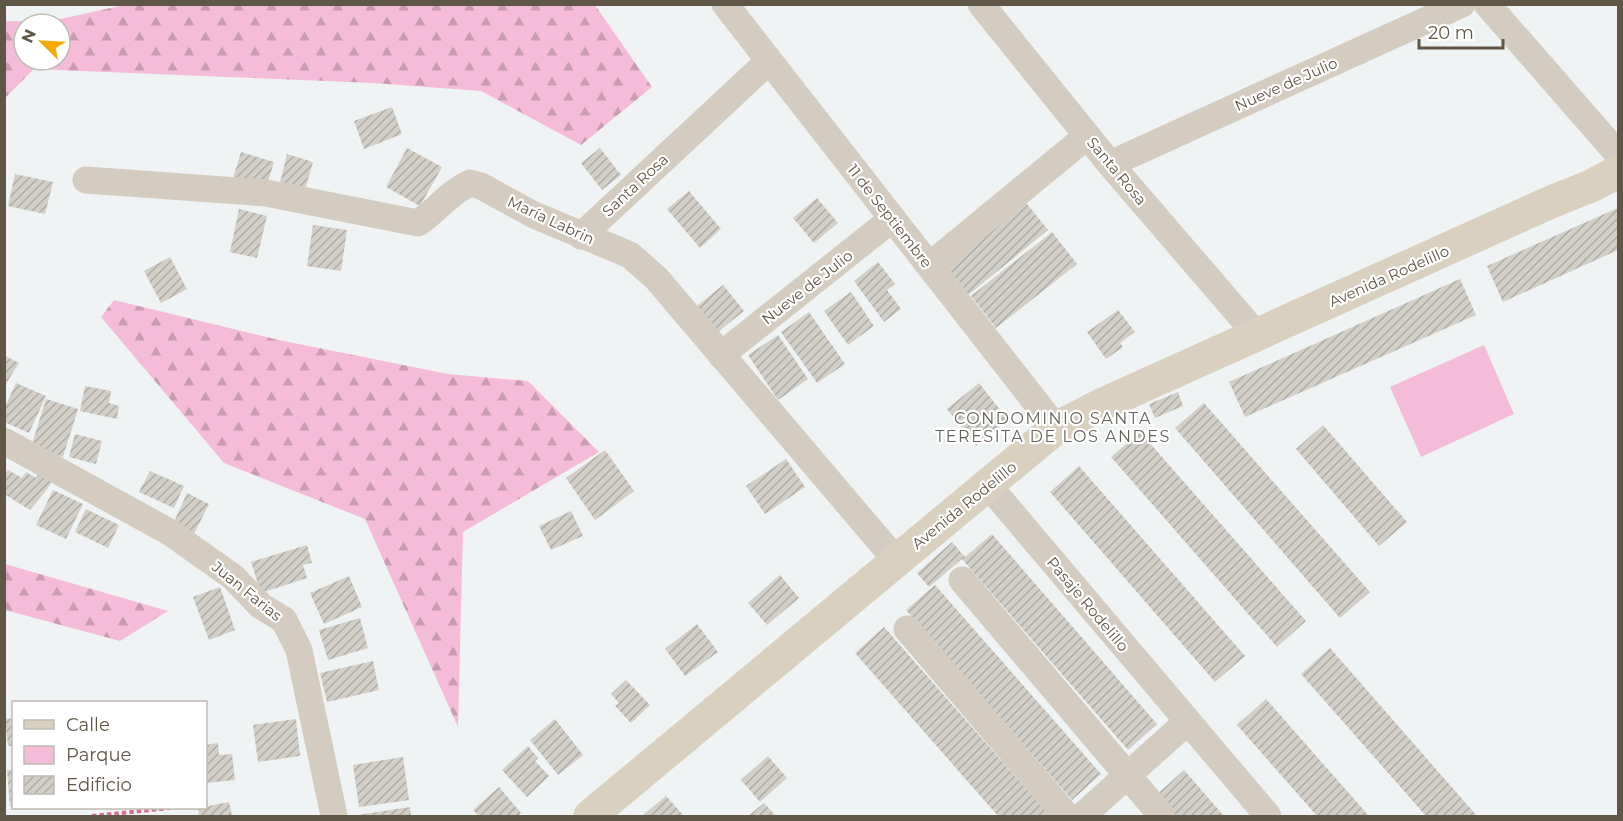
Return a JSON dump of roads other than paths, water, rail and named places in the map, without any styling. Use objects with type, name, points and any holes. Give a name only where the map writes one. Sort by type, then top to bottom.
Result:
[{"type":"street","name":"11 de Septiembre","points":[[725,4],[1056,428]]},
{"type":"street","name":"Santa Rosa","points":[[981,4],[1110,164],[1257,335]]},
{"type":"street","name":"Nueve de Julio","points":[[1110,164],[1462,4]]},
{"type":"street","points":[[1487,4],[1618,154]]},
{"type":"street","name":"Santa Rosa","points":[[581,236],[769,61]]},
{"type":"street","points":[[929,266],[1087,136]]},
{"type":"street","name":"Avenida Rodelillo","points":[[590,816],[1056,428],[1103,404],[1618,172]]},
{"type":"street","name":"María Labrin","points":[[86,180],[266,193],[418,223],[459,188],[470,183],[481,186],[534,215],[630,255],[657,279],[896,560]]},
{"type":"street","name":"Nueve de Julio","points":[[721,355],[892,219]]},
{"type":"street","name":"Juan Farias","points":[[4,441],[171,533],[233,578],[261,606],[284,620],[299,650],[334,816]]},
{"type":"street","name":"Pasaje Rodelillo","points":[[988,485],[1268,816]]},
{"type":"street","points":[[962,580],[1162,816]]},
{"type":"street","points":[[908,629],[1067,816]]},
{"type":"street","points":[[1083,816],[1188,722]]},
{"type":"district","name":"CONDOMINIO SANTA TERESITA DE LOS ANDES","points":[[1053,427]]}]
